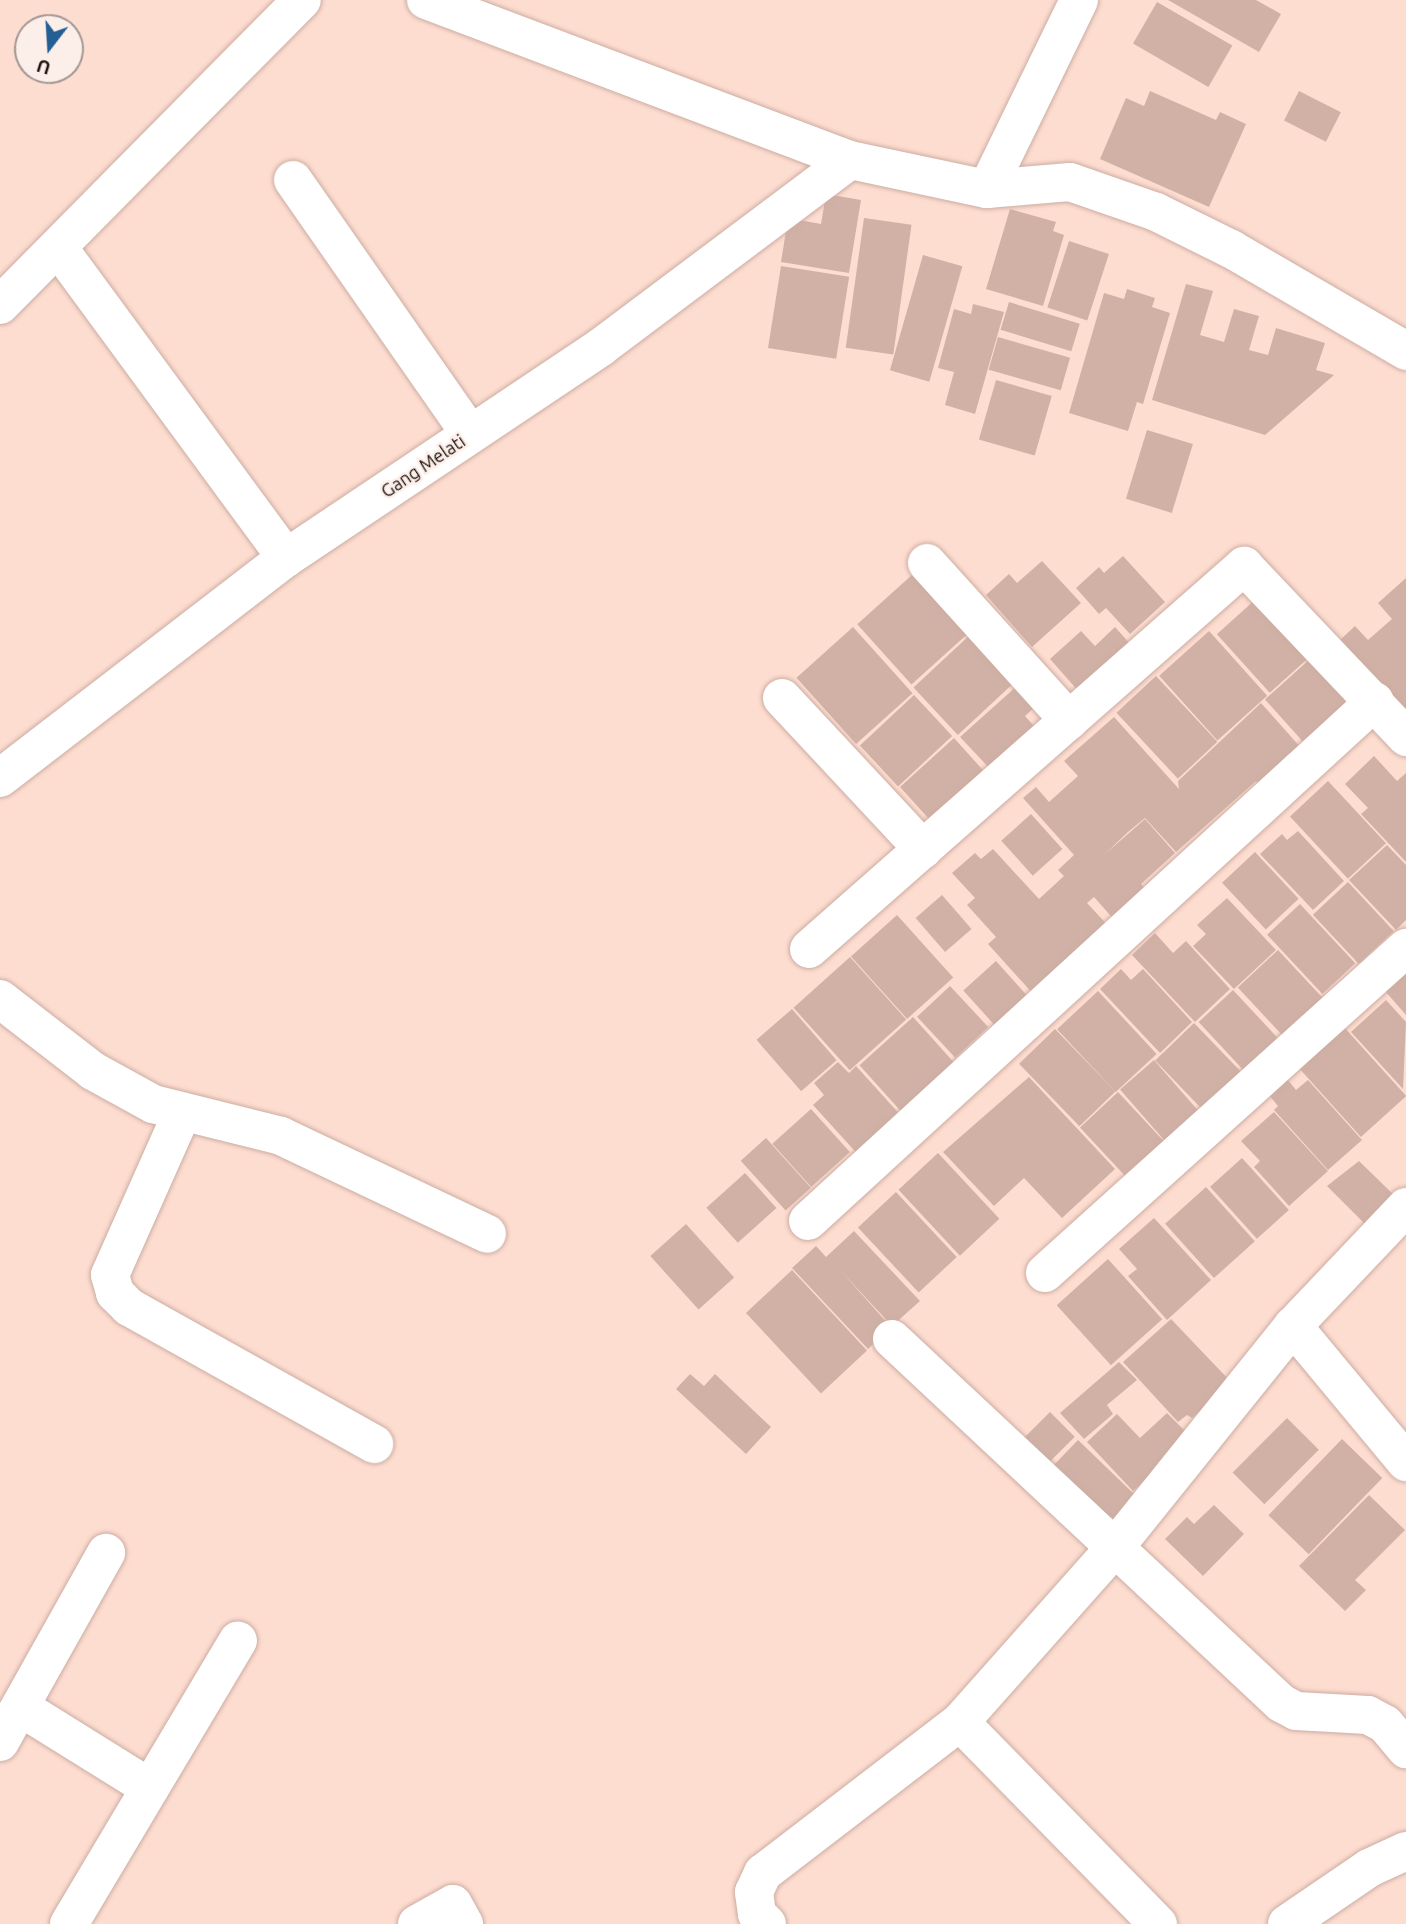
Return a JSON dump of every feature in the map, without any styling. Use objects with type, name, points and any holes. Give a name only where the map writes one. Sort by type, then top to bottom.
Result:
[{"type":"street","points":[[0,305],[60,250],[302,0]]},
{"type":"street","points":[[425,0],[850,160],[987,189],[1070,182],[1156,212],[1231,249],[1406,352]]},
{"type":"street","points":[[987,189],[1079,0]]},
{"type":"street","name":"Gang Melati","points":[[0,778],[286,558],[601,346],[850,160]]},
{"type":"street","points":[[293,180],[470,434]]},
{"type":"street","points":[[60,250],[286,558]]},
{"type":"street","points":[[928,563],[1069,720]]},
{"type":"street","points":[[809,949],[1244,566],[1375,701],[1406,737]]},
{"type":"street","points":[[782,698],[923,849]]},
{"type":"street","points":[[808,1221],[1375,701]]},
{"type":"street","points":[[1045,1273],[1406,948]]},
{"type":"street","points":[[0,999],[93,1071],[153,1104],[281,1136],[487,1234]]},
{"type":"street","points":[[182,1113],[110,1275],[115,1293],[128,1307],[374,1444]]},
{"type":"street","points":[[767,1924],[757,1914],[754,1892],[763,1873],[960,1722],[1116,1546],[1293,1326],[1406,1207]]},
{"type":"street","points":[[1293,1326],[1406,1462]]},
{"type":"street","points":[[892,1339],[1281,1703],[1296,1711],[1368,1715],[1385,1724],[1406,1749]]},
{"type":"street","points":[[0,1742],[106,1553]]},
{"type":"street","points":[[69,1924],[238,1640]]},
{"type":"street","points":[[20,1707],[150,1788]]},
{"type":"street","points":[[960,1722],[1158,1924]]},
{"type":"street","points":[[1287,1924],[1369,1868],[1406,1852]]},
{"type":"street","points":[[417,1924],[453,1904],[464,1924]]},
{"type":"building","points":[[1168,0],[1256,0],[1281,14],[1259,52]]},
{"type":"building","points":[[1157,2],[1232,46],[1208,87],[1133,44]]},
{"type":"building","points":[[1150,91],[1216,120],[1220,112],[1246,124],[1209,207],[1100,159],[1126,98],[1144,106]]},
{"type":"building","points":[[1299,91],[1341,112],[1326,142],[1284,120]]},
{"type":"building","points":[[826,194],[861,200],[849,273],[781,262],[788,218],[821,224]]},
{"type":"building","points":[[1010,209],[1056,222],[1053,231],[1064,235],[1043,306],[986,289]]},
{"type":"building","points":[[864,218],[912,225],[893,354],[846,348]]},
{"type":"building","points":[[1069,241],[1109,254],[1087,321],[1047,308]]},
{"type":"building","points":[[923,255],[962,266],[929,382],[890,370]]},
{"type":"building","points":[[781,266],[849,277],[836,359],[768,348]]},
{"type":"building","points":[[1186,284],[1213,291],[1200,335],[1224,342],[1234,309],[1259,316],[1249,350],[1268,355],[1276,328],[1325,343],[1316,370],[1334,375],[1265,435],[1152,400]]},
{"type":"building","points":[[1127,289],[1155,298],[1152,307],[1170,313],[1143,404],[1137,402],[1128,431],[1069,413],[1104,293],[1124,299]]},
{"type":"building","points":[[1009,302],[1080,324],[1071,351],[1001,330]]},
{"type":"building","points":[[973,304],[1004,312],[975,414],[945,405],[954,372],[938,368],[954,309],[971,314]]},
{"type":"building","points":[[998,337],[1070,358],[1061,390],[989,370]]},
{"type":"building","points":[[996,380],[1052,396],[1035,456],[979,440]]},
{"type":"building","points":[[1147,430],[1193,444],[1172,513],[1126,499]]},
{"type":"building","points":[[1123,556],[1165,602],[1130,634],[1106,608],[1099,614],[1076,588],[1099,567],[1104,573]]},
{"type":"building","points":[[1042,561],[1081,603],[1032,647],[986,595],[1009,574],[1017,583]]},
{"type":"building","points":[[913,574],[967,634],[911,684],[857,624]]},
{"type":"building","points":[[1406,578],[1406,709],[1340,640],[1355,626],[1368,640],[1392,619],[1378,603]]},
{"type":"building","points":[[1257,598],[1310,657],[1270,693],[1217,634]]},
{"type":"building","points":[[853,627],[913,693],[856,744],[797,678]]},
{"type":"building","points":[[1115,627],[1132,646],[1080,693],[1050,659],[1081,631],[1095,646]]},
{"type":"building","points":[[1209,631],[1267,696],[1217,740],[1159,676]]},
{"type":"building","points":[[972,633],[1016,681],[958,735],[913,688]]},
{"type":"building","points":[[1311,658],[1358,710],[1312,752],[1265,699]]},
{"type":"building","points":[[1156,676],[1217,742],[1178,779],[1117,713]]},
{"type":"building","points":[[1018,685],[1037,705],[1025,716],[1040,733],[995,774],[960,737]]},
{"type":"building","points":[[914,695],[952,736],[898,786],[860,745]]},
{"type":"building","points":[[1261,703],[1310,758],[1268,795],[1256,781],[1176,852],[1145,818],[1128,832],[1105,854],[1145,819],[1175,853],[1141,884],[1150,894],[1117,923],[1094,897],[1087,903],[1113,931],[1036,997],[988,944],[996,937],[967,905],[975,898],[952,873],[975,853],[981,859],[993,849],[1039,899],[1064,876],[1058,870],[1074,855],[1023,798],[1036,787],[1049,802],[1078,776],[1064,761],[1114,717],[1179,789],[1178,781]]},
{"type":"building","points":[[954,738],[991,779],[929,819],[900,787]]},
{"type":"building","points":[[1374,756],[1397,781],[1406,773],[1406,862],[1361,814],[1368,808],[1345,784]]},
{"type":"building","points":[[1328,781],[1386,843],[1348,879],[1290,816]]},
{"type":"building","points":[[1031,814],[1062,849],[1033,876],[1001,841]]},
{"type":"building","points":[[1298,831],[1344,881],[1313,910],[1260,854],[1282,834],[1287,840]]},
{"type":"building","points":[[1387,845],[1406,865],[1406,920],[1396,930],[1349,880]]},
{"type":"building","points":[[1255,852],[1299,899],[1266,929],[1222,883]]},
{"type":"building","points":[[1348,882],[1394,931],[1359,964],[1313,915]]},
{"type":"building","points":[[942,895],[972,929],[945,952],[916,918]]},
{"type":"building","points":[[1227,898],[1276,950],[1234,989],[1193,946],[1206,934],[1197,925]]},
{"type":"building","points":[[1300,904],[1355,963],[1322,994],[1267,935]]},
{"type":"building","points":[[897,915],[953,977],[907,1019],[851,956]]},
{"type":"building","points":[[1155,933],[1173,953],[1186,941],[1230,989],[1195,1022],[1132,955]]},
{"type":"building","points":[[1278,950],[1324,999],[1283,1037],[1238,988]]},
{"type":"building","points":[[850,957],[906,1019],[850,1070],[794,1008]]},
{"type":"building","points":[[996,961],[1032,1001],[999,1031],[963,990]]},
{"type":"building","points":[[1121,969],[1131,980],[1143,969],[1192,1022],[1160,1053],[1100,989]]},
{"type":"building","points":[[1406,971],[1406,1015],[1385,991]]},
{"type":"building","points":[[950,986],[988,1027],[955,1058],[917,1017]]},
{"type":"building","points":[[1233,990],[1281,1042],[1247,1074],[1199,1022]]},
{"type":"building","points":[[1098,991],[1157,1054],[1116,1092],[1057,1029]]},
{"type":"building","points":[[1386,1000],[1406,1022],[1403,1089],[1351,1032]]},
{"type":"building","points":[[792,1009],[837,1060],[801,1091],[757,1040]]},
{"type":"building","points":[[913,1017],[961,1071],[908,1119],[859,1065]]},
{"type":"building","points":[[1194,1023],[1242,1073],[1203,1110],[1155,1061]]},
{"type":"building","points":[[1344,1027],[1406,1096],[1361,1137],[1299,1068]]},
{"type":"building","points":[[1055,1029],[1115,1092],[1079,1126],[1019,1064]]},
{"type":"building","points":[[1154,1060],[1203,1116],[1169,1145],[1120,1090]]},
{"type":"building","points":[[838,1062],[849,1073],[856,1066],[905,1120],[862,1159],[813,1105],[824,1095],[814,1083]]},
{"type":"building","points":[[1029,1077],[1115,1169],[1062,1218],[1024,1178],[994,1206],[943,1152]]},
{"type":"building","points":[[1287,1079],[1296,1090],[1308,1080],[1362,1140],[1328,1170],[1274,1110],[1278,1106],[1269,1095]]},
{"type":"building","points":[[1118,1092],[1165,1142],[1127,1178],[1080,1127]]},
{"type":"building","points":[[811,1109],[850,1152],[811,1187],[772,1144]]},
{"type":"building","points":[[1274,1112],[1328,1171],[1289,1206],[1254,1167],[1260,1161],[1241,1141]]},
{"type":"building","points":[[766,1138],[811,1188],[786,1211],[741,1161]]},
{"type":"building","points":[[938,1153],[999,1219],[960,1256],[899,1190]]},
{"type":"building","points":[[1242,1158],[1289,1210],[1257,1239],[1210,1187]]},
{"type":"building","points":[[1359,1161],[1397,1198],[1365,1224],[1327,1186]]},
{"type":"building","points":[[745,1173],[776,1208],[738,1243],[706,1208]]},
{"type":"building","points":[[1206,1187],[1255,1241],[1214,1278],[1165,1224]]},
{"type":"building","points":[[896,1192],[957,1257],[919,1293],[858,1227]]},
{"type":"building","points":[[1154,1218],[1211,1280],[1167,1320],[1128,1276],[1137,1269],[1119,1249]]},
{"type":"building","points":[[686,1224],[734,1278],[699,1310],[650,1256]]},
{"type":"building","points":[[854,1231],[920,1301],[892,1326],[840,1270],[891,1327],[868,1349],[792,1268],[816,1246],[826,1257]]},
{"type":"building","points":[[1108,1259],[1162,1319],[1111,1365],[1057,1305]]},
{"type":"building","points":[[792,1270],[867,1350],[821,1393],[746,1313]]},
{"type":"building","points":[[1171,1319],[1232,1383],[1192,1418],[1187,1415],[1178,1422],[1123,1362]]},
{"type":"building","points":[[1119,1362],[1137,1380],[1107,1405],[1113,1414],[1084,1439],[1060,1413]]},
{"type":"building","points":[[690,1374],[704,1386],[715,1374],[771,1427],[746,1454],[676,1389]]},
{"type":"building","points":[[1050,1412],[1075,1437],[1046,1465],[1022,1440]]},
{"type":"building","points":[[1167,1413],[1191,1437],[1133,1491],[1087,1442],[1117,1414],[1140,1438]]},
{"type":"building","points":[[1287,1418],[1319,1450],[1264,1504],[1233,1472]]},
{"type":"building","points":[[1342,1439],[1382,1478],[1309,1554],[1268,1515]]},
{"type":"building","points":[[1078,1440],[1136,1496],[1106,1526],[1049,1470]]},
{"type":"building","points":[[1369,1495],[1405,1530],[1355,1580],[1366,1590],[1345,1611],[1299,1566]]},
{"type":"building","points":[[1214,1505],[1244,1534],[1203,1576],[1165,1539],[1187,1517],[1194,1524]]}]
